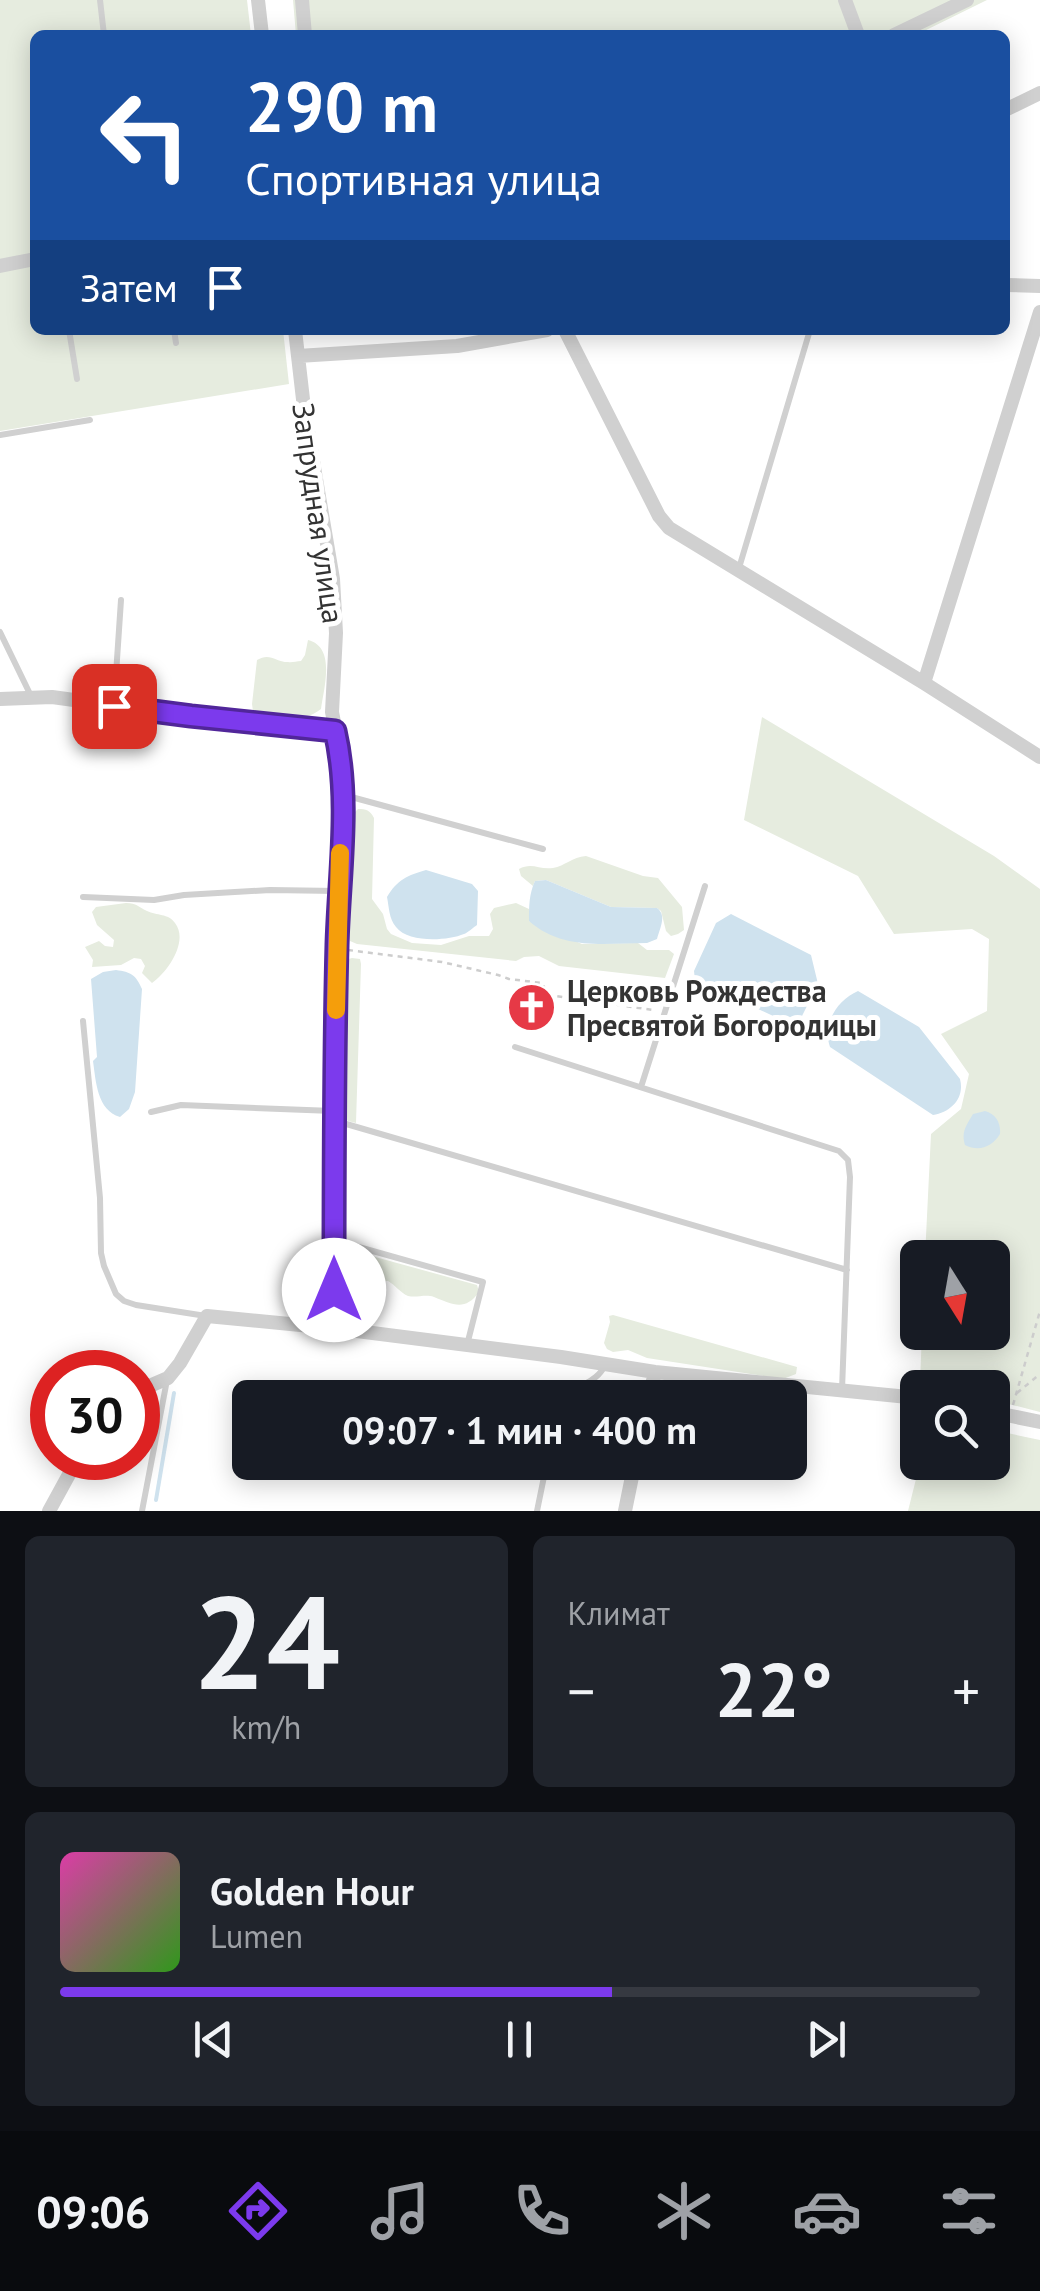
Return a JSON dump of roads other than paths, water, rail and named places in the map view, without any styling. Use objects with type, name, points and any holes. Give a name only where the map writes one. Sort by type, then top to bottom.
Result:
[{"type":"street","points":[[258,0],[261,30]]},
{"type":"street","points":[[302,0],[305,30]]},
{"type":"street","points":[[845,0],[856,30]]},
{"type":"street","points":[[904,30],[967,0]]},
{"type":"street","points":[[1010,108],[1040,93]]},
{"type":"street","points":[[0,266],[30,261]]},
{"type":"street","points":[[1010,285],[1040,286]]},
{"type":"street","points":[[924,683],[1040,312]]},
{"type":"street","name":"Запрудная улица","points":[[295,335],[334,578],[332,712],[343,794],[334,1116],[334,1290],[341,1328]]},
{"type":"street","points":[[298,356],[457,346],[520,335]]},
{"type":"street","points":[[568,335],[659,516],[670,528],[1040,757]]},
{"type":"street","points":[[0,698],[31,697],[335,731]]},
{"type":"street","points":[[160,1382],[180,1363],[208,1316],[341,1328],[654,1372],[900,1397]]},
{"type":"street","points":[[652,1380],[654,1372]]},
{"type":"street","points":[[1010,1416],[1040,1422]]},
{"type":"street","points":[[48,1511],[66,1480]]},
{"type":"street","points":[[625,1511],[631,1480]]},
{"type":"lane","points":[[100,0],[103,30]]},
{"type":"lane","points":[[70,335],[76,379]]},
{"type":"lane","points":[[175,335],[176,343]]},
{"type":"lane","points":[[739,570],[809,335]]},
{"type":"lane","points":[[0,435],[90,420]]},
{"type":"lane","points":[[114,706],[121,600]]},
{"type":"lane","points":[[0,632],[31,697]]},
{"type":"lane","points":[[343,794],[543,849]]},
{"type":"lane","points":[[641,1087],[705,886]]},
{"type":"lane","points":[[83,897],[154,900],[270,890],[338,890]]},
{"type":"lane","points":[[82,1021],[104,1266],[116,1294],[124,1301],[208,1316]]},
{"type":"lane","points":[[515,1047],[840,1150],[848,1160],[850,1178],[842,1392]]},
{"type":"lane","points":[[151,1112],[181,1105],[334,1116],[847,1270]]},
{"type":"lane","points":[[334,1244],[355,1246],[483,1282],[467,1345]]},
{"type":"lane","points":[[594,1380],[605,1364]]},
{"type":"lane","points":[[142,1511],[168,1378]]},
{"type":"lane","points":[[538,1511],[544,1480]]},
{"type":"water","points":[[426,870],[472,884],[478,891],[477,925],[464,934],[438,939],[409,936],[396,927],[387,897],[404,879]]},
{"type":"water","points":[[546,880],[611,907],[657,908],[662,918],[657,939],[647,943],[585,943],[542,931],[529,921],[529,905],[535,881]]},
{"type":"water","points":[[731,914],[811,955],[818,984],[801,1018],[791,1023],[784,1021],[695,980],[694,971],[716,923]]},
{"type":"water","points":[[116,970],[132,975],[142,989],[135,1092],[129,1109],[120,1117],[102,1102],[93,1061],[97,1057],[91,979]]},
{"type":"water","points":[[858,991],[919,1027],[960,1079],[958,1098],[946,1111],[933,1115],[830,1047],[828,1030],[833,1014]]},
{"type":"water","points":[[985,1111],[997,1120],[1000,1134],[985,1147],[965,1145],[964,1133],[970,1118]]},
{"type":"waterway","points":[[156,1500],[174,1393]]},
{"type":"place","name":"Церковь Рождества Пресвятой Богородицы","points":[[532,1007]]}]
